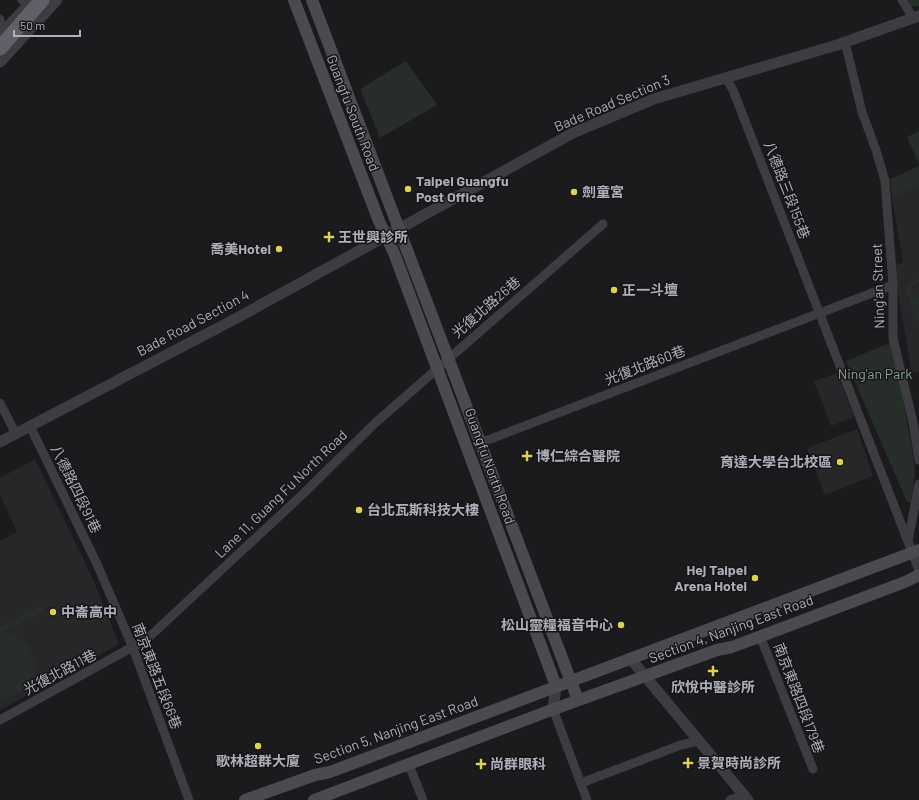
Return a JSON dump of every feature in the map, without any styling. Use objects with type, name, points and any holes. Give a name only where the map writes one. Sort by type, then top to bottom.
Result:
[{"type":"highway","points":[[0,48],[6,33],[31,1]]},
{"type":"main road","name":"Guangfu South Road","points":[[294,0],[385,236]]},
{"type":"main road","name":"Guangfu South Road","points":[[312,0],[399,229]]},
{"type":"main road","name":"Guangfu North Road","points":[[399,229],[578,700]]},
{"type":"main road","name":"Guangfu North Road","points":[[385,236],[394,253],[556,686]]},
{"type":"main road","name":"Section 4, Nanjing East Road","points":[[556,686],[915,552]]},
{"type":"main road","name":"Section 4, Nanjing East Road","points":[[553,709],[760,636],[919,575]]},
{"type":"main road","name":"Section 5, Nanjing East Road","points":[[245,800],[303,779],[330,772],[556,686]]},
{"type":"main road","points":[[314,800],[553,709]]},
{"type":"street","points":[[0,62],[57,0]]},
{"type":"street","points":[[902,0],[916,17]]},
{"type":"street","name":"Bade Road Section 3","points":[[399,229],[573,133],[654,99],[845,42],[916,17]]},
{"type":"street","points":[[0,19],[6,33]]},
{"type":"street","name":"Ning'an Street","points":[[845,42],[862,112],[876,150],[885,181],[893,285],[893,338],[913,422],[919,460]]},
{"type":"street","name":"八德路三段155巷","points":[[726,78],[733,90],[820,313],[882,479],[908,541]]},
{"type":"street","name":"光復北路26巷","points":[[448,359],[603,224]]},
{"type":"street","name":"Bade Road Section 4","points":[[0,442],[234,319],[399,229]]},
{"type":"street","name":"光復北路60巷","points":[[480,443],[893,285]]},
{"type":"street","name":"Lane 11, Guang Fu North Road","points":[[133,648],[147,639],[303,494],[370,428],[448,359]]},
{"type":"street","points":[[0,403],[16,434]]},
{"type":"street","name":"八德路四段91巷","points":[[30,426],[97,564]]},
{"type":"street","points":[[919,484],[908,541],[915,552],[919,570]]},
{"type":"street","name":"南京東路五段66巷","points":[[97,564],[133,648],[189,800]]},
{"type":"street","name":"南京東路四段179巷","points":[[760,636],[813,770]]},
{"type":"street","name":"光復北路11巷","points":[[0,720],[133,648]]},
{"type":"street","points":[[630,658],[746,798]]},
{"type":"street","name":"Guangfu North Road","points":[[553,709],[556,686]]},
{"type":"street","points":[[553,709],[587,800]]},
{"type":"street","points":[[581,783],[681,745],[698,741]]},
{"type":"street","points":[[409,764],[423,800]]},
{"type":"street","points":[[730,800],[746,798]]},
{"type":"shaded area","points":[[919,187],[919,371],[912,374],[893,266],[903,262],[892,198]]},
{"type":"shaded area","name":"育達大學台北校區","points":[[837,373],[854,417],[831,426],[814,381]]},
{"type":"shaded area","name":"育達大學台北校區","points":[[857,429],[873,476],[825,495],[807,448]]},
{"type":"shaded area","name":"中崙高中","points":[[35,459],[93,579],[119,644],[0,710],[0,541],[17,532],[0,495],[0,478]]},
{"type":"green space","points":[[907,0],[919,0],[919,6],[911,7]]},
{"type":"green space","points":[[406,61],[437,105],[380,138],[360,89]]},
{"type":"green space","points":[[919,131],[919,164],[907,137]]},
{"type":"green space","points":[[919,166],[919,187],[892,198],[890,179]]},
{"type":"green space","points":[[919,278],[919,282],[911,288],[915,298],[919,297],[919,325],[906,291],[907,284]]},
{"type":"green space","name":"Ning'an Park","points":[[890,343],[902,393],[913,455],[915,474],[911,503],[907,502],[846,361]]},
{"type":"green space","points":[[41,604],[44,611],[3,632],[18,638],[27,645],[32,655],[36,671],[27,688],[0,702],[0,627]]},
{"type":"place","name":"Taipei Guangfu Post Office","points":[[408,189]]},
{"type":"place","name":"劍童宮","points":[[574,192]]},
{"type":"place","name":"王世興診所","points":[[329,237]]},
{"type":"place","name":"喬美Hotel","points":[[279,249]]},
{"type":"place","name":"正一斗壇","points":[[614,290]]},
{"type":"place","name":"博仁綜合醫院","points":[[527,456]]},
{"type":"place","name":"育達大學台北校區","points":[[840,462]]},
{"type":"place","name":"台北瓦斯科技大樓","points":[[359,510]]},
{"type":"place","name":"Hej Taipei Arena Hotel","points":[[755,578]]},
{"type":"place","name":"中崙高中","points":[[53,612]]},
{"type":"place","name":"松山靈糧福音中心","points":[[621,625]]},
{"type":"place","name":"欣悅中醫診所","points":[[713,671]]},
{"type":"place","name":"歌林超群大廈","points":[[258,746]]},
{"type":"place","name":"景賀時尚診所","points":[[688,763]]},
{"type":"place","name":"尚群眼科","points":[[481,764]]}]
